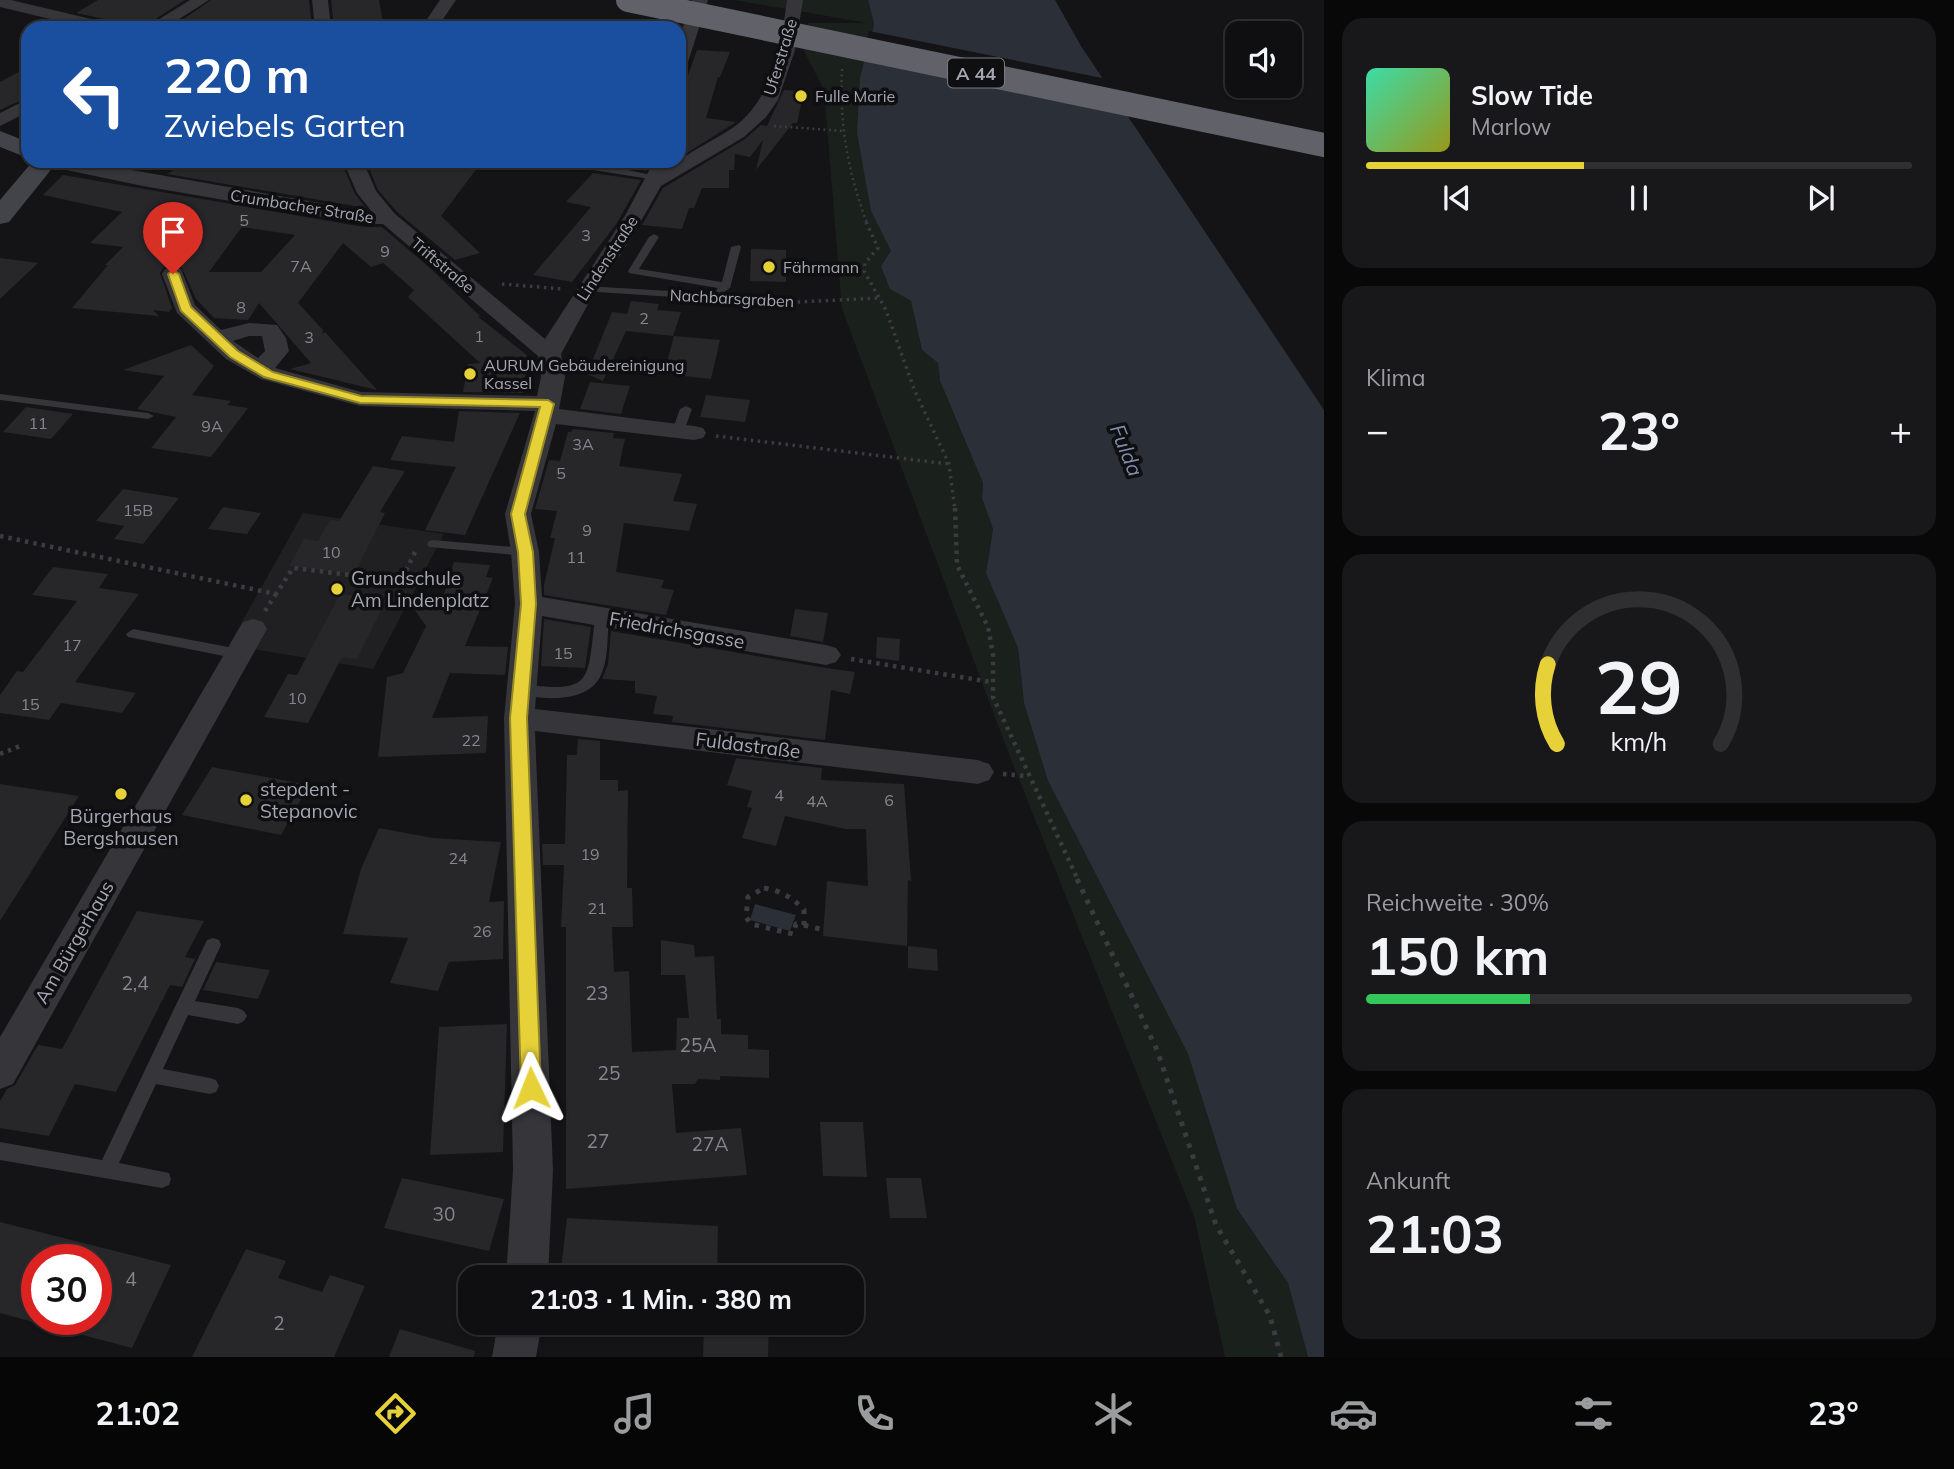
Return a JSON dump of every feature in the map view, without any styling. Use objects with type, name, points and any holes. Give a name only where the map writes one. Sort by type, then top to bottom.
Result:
[{"type":"highway","name":"A 44","points":[[628,0],[1324,145]]},
{"type":"highway","name":"A 44","points":[[681,0],[1324,132]]},
{"type":"street","points":[[165,21],[201,0]]},
{"type":"street","points":[[320,0],[322,21]]},
{"type":"street","points":[[434,21],[448,0]]},
{"type":"street","points":[[686,41],[700,0]]},
{"type":"street","name":"Uferstraße","points":[[686,158],[749,124],[765,104],[776,81],[792,30],[795,0]]},
{"type":"street","points":[[0,2],[80,21]]},
{"type":"street","points":[[56,15],[73,5]]},
{"type":"street","points":[[0,121],[21,108]]},
{"type":"street","points":[[0,138],[21,148]]},
{"type":"street","points":[[0,216],[40,168]]},
{"type":"street","name":"Crumbacher Straße","points":[[84,168],[364,218],[388,218]]},
{"type":"street","points":[[112,174],[121,168]]},
{"type":"street","name":"Triftstraße","points":[[356,168],[368,193],[388,218],[550,354]]},
{"type":"street","name":"Lindenstraße","points":[[550,354],[586,289],[625,233],[658,173]]},
{"type":"street","points":[[173,274],[185,308],[234,354],[269,374],[360,400],[547,409],[686,424]]},
{"type":"street","points":[[218,339],[239,331],[256,328],[269,330],[275,338],[277,351],[259,369]]},
{"type":"street","points":[[528,1265],[533,1170],[519,703],[529,604],[525,552],[518,511],[547,409],[553,377],[550,354]]},
{"type":"street","name":"Friedrichsgasse","points":[[529,604],[826,655]]},
{"type":"street","name":"Am Bürgerhaus","points":[[0,1072],[246,642]]},
{"type":"street","name":"Fuldastraße","points":[[519,703],[978,772]]},
{"type":"street","points":[[514,1357],[518,1335]]},
{"type":"lane","points":[[607,168],[658,173]]},
{"type":"lane","points":[[654,237],[633,271],[726,286]]},
{"type":"lane","points":[[717,297],[726,286],[736,247]]},
{"type":"lane","name":"Nachbarsgraben","points":[[586,289],[717,297]]},
{"type":"lane","points":[[0,397],[148,416]]},
{"type":"lane","points":[[433,544],[525,552]]},
{"type":"lane","points":[[519,703],[584,685],[593,677],[602,618]]},
{"type":"lane","points":[[132,634],[246,642]]},
{"type":"lane","points":[[107,1168],[213,945]]},
{"type":"lane","points":[[184,1007],[238,1016]]},
{"type":"lane","points":[[152,1075],[210,1086]]},
{"type":"lane","points":[[0,1151],[162,1179]]},
{"type":"path","points":[[843,59],[841,78],[844,131],[862,216],[878,248],[865,264],[864,271],[886,310],[914,389],[948,464],[957,526],[957,565],[988,628],[993,655],[990,682],[993,697],[1027,776],[1157,1050],[1216,1225],[1270,1316],[1281,1357]]},
{"type":"path","points":[[749,124],[844,131]]},
{"type":"path","points":[[453,274],[496,284],[586,289]]},
{"type":"path","name":"Nachbarsgraben","points":[[717,297],[779,303],[878,298]]},
{"type":"path","points":[[686,424],[948,464]]},
{"type":"path","points":[[0,536],[276,594],[293,568],[401,581],[419,543],[433,544]]},
{"type":"path","points":[[826,655],[990,682]]},
{"type":"path","points":[[0,754],[20,746]]},
{"type":"path","points":[[804,925],[804,910],[780,890],[764,888],[748,897],[746,917],[751,924],[793,934],[796,924],[824,930]]},
{"type":"shaded area","points":[[734,0],[868,0],[874,24],[860,77],[871,211],[891,251],[890,289],[911,301],[922,350],[938,363],[940,381],[983,483],[982,498],[993,529],[986,573],[1018,648],[1024,703],[1048,781],[1188,1054],[1237,1209],[1288,1283],[1308,1357],[1225,1357],[1194,1216],[1010,757],[842,309],[824,90],[804,51],[808,23],[867,23]]},
{"type":"shaded area","name":"Grundschule Am Lindenplatz","points":[[303,513],[444,534],[373,669],[229,645]]},
{"type":"water","name":"Fulda","points":[[868,0],[1055,0],[1081,46],[1324,410],[1324,1357],[1308,1357],[1288,1283],[1237,1209],[1188,1054],[1048,781],[1024,703],[1018,648],[986,573],[993,529],[982,498],[983,483],[940,381],[938,363],[922,350],[911,301],[890,289],[881,266],[891,251],[871,211],[857,133],[860,77],[874,24]]},
{"type":"water","points":[[755,904],[796,915],[790,931],[750,920]]},
{"type":"pier","points":[[869,31],[1107,79],[1129,112],[862,55]]},
{"type":"building","points":[[98,0],[185,0],[152,21],[110,21],[76,13]]},
{"type":"building","points":[[211,0],[309,0],[311,21],[181,21]]},
{"type":"building","points":[[331,0],[379,0],[383,21],[333,21]]},
{"type":"building","points":[[697,50],[730,52],[718,77],[706,118],[736,122],[686,154],[686,81]]},
{"type":"building","points":[[21,71],[21,100],[0,110],[0,82]]},
{"type":"building","points":[[784,90],[804,91],[797,123],[793,123],[756,170],[763,140],[750,157],[735,154],[734,170],[729,170],[729,188],[702,188],[694,208],[689,208],[682,229],[642,225],[663,188],[745,139],[761,125],[767,126]]},
{"type":"building","points":[[177,168],[344,168],[355,194],[366,208],[167,174]]},
{"type":"building","points":[[369,168],[477,168],[441,216],[480,253],[455,260],[397,212],[378,190]]},
{"type":"building","points":[[593,173],[641,180],[617,223],[572,282],[533,275],[591,207],[566,202]]},
{"type":"building","points":[[63,175],[364,227],[382,227],[481,317],[477,316],[527,355],[524,393],[463,392],[468,364],[480,363],[408,297],[414,290],[383,263],[371,267],[343,243],[298,303],[323,330],[322,334],[325,332],[377,390],[290,369],[311,363],[259,303],[248,320],[214,318],[196,299],[181,266],[165,266],[160,273],[172,308],[169,312],[153,310],[159,316],[72,308],[108,265],[105,265],[123,247],[90,243],[122,212],[43,195]],"holes":[[[242,227],[295,235],[261,272],[209,272]]]},
{"type":"building","points":[[751,249],[786,250],[786,282],[750,281]]},
{"type":"building","points":[[0,258],[38,263],[0,299]]},
{"type":"building","points":[[631,301],[659,304],[657,310],[681,312],[673,336],[626,331],[603,381],[587,374],[612,312],[627,314]]},
{"type":"building","points":[[674,336],[720,340],[711,379],[664,374]]},
{"type":"building","points":[[191,345],[214,366],[192,395],[231,401],[227,405],[248,408],[211,457],[151,448],[176,417],[137,409],[164,376],[123,370]]},
{"type":"building","points":[[590,382],[630,386],[621,414],[580,409]]},
{"type":"building","points":[[706,395],[750,400],[745,422],[700,417]]},
{"type":"building","points":[[26,407],[73,414],[51,439],[3,432]]},
{"type":"building","points":[[459,411],[520,413],[465,535],[425,530],[456,467],[390,460],[402,436],[454,442]]},
{"type":"building","points":[[573,429],[614,433],[613,438],[625,439],[619,466],[682,474],[673,501],[697,504],[689,531],[624,523],[616,572],[664,580],[661,588],[674,590],[666,615],[544,595],[555,538],[550,538],[557,511],[535,509],[549,460],[560,461],[568,432]]},
{"type":"building","points":[[373,466],[405,471],[380,512],[385,513],[354,574],[289,566],[304,539],[318,541],[330,520],[339,521]]},
{"type":"building","points":[[123,489],[179,498],[143,544],[114,539],[124,526],[96,521]]},
{"type":"building","points":[[223,507],[261,513],[247,534],[208,529]]},
{"type":"building","points":[[454,562],[490,565],[486,577],[493,578],[465,646],[508,647],[505,675],[450,673],[432,718],[488,716],[486,753],[378,757],[387,677],[403,673],[426,626],[410,603],[428,596],[443,597]]},
{"type":"building","points":[[53,567],[108,574],[99,588],[139,594],[75,682],[136,693],[122,713],[61,703],[49,720],[0,713],[0,695],[17,671],[23,672],[77,601],[32,595]]},
{"type":"building","points":[[340,594],[386,600],[357,659],[342,657],[308,723],[264,717],[288,674],[297,675]]},
{"type":"building","points":[[795,609],[828,613],[823,642],[790,636]]},
{"type":"building","points":[[544,619],[591,627],[585,668],[541,666]]},
{"type":"building","points":[[611,631],[855,672],[850,694],[831,690],[825,740],[672,722],[673,716],[653,714],[657,696],[635,693],[635,681],[602,679],[608,664]]},
{"type":"building","points":[[877,637],[900,639],[899,661],[876,658]]},
{"type":"building","points":[[578,739],[600,741],[600,780],[618,780],[618,791],[628,790],[627,888],[632,888],[633,927],[612,927],[614,972],[629,971],[632,1052],[676,1050],[677,1018],[689,1018],[685,975],[661,975],[661,940],[694,945],[695,957],[714,956],[717,1019],[721,1019],[721,1034],[748,1035],[748,1049],[769,1050],[769,1078],[720,1076],[720,1080],[698,1079],[695,1084],[672,1084],[676,1133],[741,1128],[747,1175],[566,1189],[566,927],[561,927],[564,865],[543,865],[542,844],[565,844],[567,755],[577,755]]},
{"type":"building","points":[[736,758],[822,768],[821,780],[904,784],[911,881],[908,880],[907,946],[823,936],[827,881],[868,886],[866,829],[846,829],[785,816],[776,846],[742,838],[752,808],[747,807],[752,791],[727,785]]},
{"type":"building","name":"stepdent - Stepanovic","points":[[212,767],[309,785],[281,835],[182,815]]},
{"type":"building","points":[[0,784],[79,796],[0,921]]},
{"type":"building","points":[[379,828],[433,838],[501,842],[489,902],[504,901],[503,959],[449,962],[438,991],[390,983],[408,938],[343,934],[361,869]]},
{"type":"building","points":[[137,911],[204,921],[185,957],[195,959],[182,987],[170,985],[116,1092],[75,1084],[49,1136],[0,1128],[0,1101],[7,1089],[15,1085],[38,1045],[62,1049]]},
{"type":"building","points":[[908,946],[937,949],[938,971],[908,968]]},
{"type":"building","points":[[216,962],[270,970],[258,999],[203,990]]},
{"type":"building","points":[[507,1024],[503,1152],[430,1155],[439,1027]]},
{"type":"building","points":[[820,1122],[863,1122],[867,1177],[823,1176]]},
{"type":"building","points":[[402,1178],[504,1199],[489,1251],[384,1228]]},
{"type":"building","points":[[886,1178],[921,1178],[927,1218],[890,1218]]},
{"type":"building","points":[[567,1218],[718,1226],[717,1265],[562,1265]]},
{"type":"building","points":[[0,1222],[87,1244],[21,1244],[21,1319],[0,1313]]},
{"type":"building","points":[[246,1249],[286,1261],[278,1278],[322,1292],[330,1275],[365,1286],[334,1357],[192,1357]]},
{"type":"building","points":[[112,1250],[171,1265],[132,1348],[82,1335],[112,1335]]},
{"type":"building","points":[[400,1329],[475,1351],[474,1357],[389,1357]]},
{"type":"building","points":[[704,1335],[769,1335],[768,1357],[703,1357]]},
{"type":"place","name":"Fulle Marie","points":[[801,96]]},
{"type":"place","name":"Fährmann","points":[[769,267]]},
{"type":"place","name":"AURUM Gebäudereinigung Kassel","points":[[470,374]]},
{"type":"place","name":"Grundschule Am Lindenplatz","points":[[337,589]]},
{"type":"place","name":"Bürgerhaus Bergshausen","points":[[121,794]]},
{"type":"place","name":"stepdent - Stepanovic","points":[[246,800]]},
{"type":"route","points":[[173,274],[185,308],[234,354],[269,374],[360,400],[548,404],[518,514],[525,552],[529,604],[519,718],[531,1088]]}]
